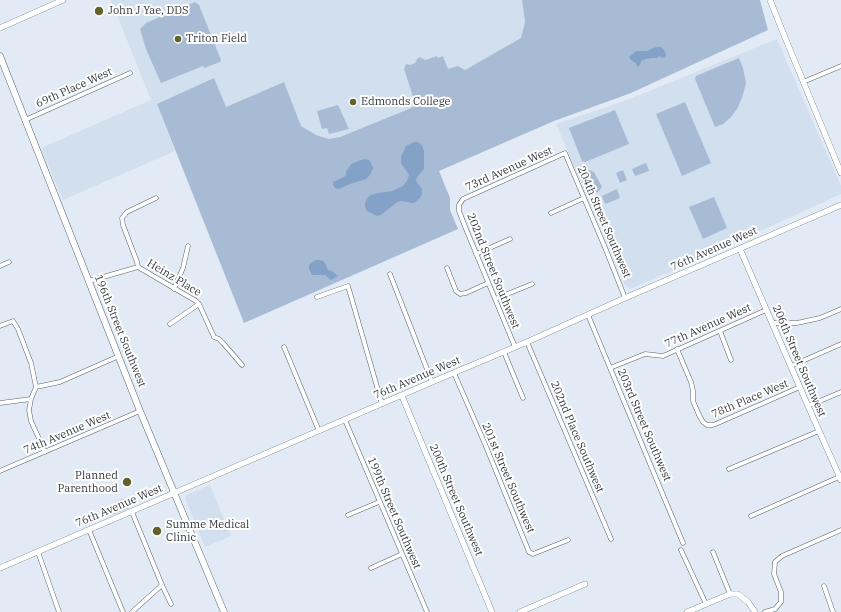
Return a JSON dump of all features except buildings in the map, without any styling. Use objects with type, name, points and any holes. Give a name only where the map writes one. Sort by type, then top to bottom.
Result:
[{"type":"main road","name":"196th Street Southwest","points":[[0,56],[140,411],[224,612]]},
{"type":"street","points":[[0,28],[63,0]]},
{"type":"street","points":[[770,0],[841,173]]},
{"type":"street","points":[[803,82],[841,66]]},
{"type":"street","name":"69th Place West","points":[[25,120],[130,73]]},
{"type":"street","name":"204th Street Southwest","points":[[565,153],[626,298]]},
{"type":"street","name":"73rd Avenue West","points":[[461,201],[565,153]]},
{"type":"street","points":[[138,267],[123,225],[122,218],[124,213],[156,198]]},
{"type":"street","points":[[551,213],[584,198]]},
{"type":"street","name":"202nd Street Southwest","points":[[461,201],[459,211],[515,347]]},
{"type":"street","name":"76th Avenue West","points":[[0,568],[504,352],[841,205]]},
{"type":"street","points":[[476,254],[510,239]]},
{"type":"street","points":[[174,289],[183,268],[188,246]]},
{"type":"street","name":"206th Street Southwest","points":[[740,249],[840,478]]},
{"type":"street","points":[[0,266],[9,262]]},
{"type":"street","name":"Heinz Place","points":[[89,281],[138,267],[196,301],[199,304],[214,337],[219,338],[242,365]]},
{"type":"street","points":[[447,268],[456,290],[460,294],[466,293],[488,283]]},
{"type":"street","points":[[390,274],[432,382]]},
{"type":"street","points":[[495,299],[532,284]]},
{"type":"street","points":[[317,298],[348,286],[382,404]]},
{"type":"street","points":[[170,324],[199,304]]},
{"type":"street","points":[[772,323],[797,323],[820,318],[841,308]]},
{"type":"street","name":"77th Avenue West","points":[[610,368],[645,354],[663,356],[766,310]]},
{"type":"street","name":"203rd Street Southwest","points":[[588,315],[683,543]]},
{"type":"street","points":[[0,326],[12,320],[18,329],[30,363],[36,387],[31,399],[29,410],[32,422],[45,452]]},
{"type":"street","points":[[720,331],[731,360]]},
{"type":"street","name":"202nd Place Southwest","points":[[527,342],[611,539]]},
{"type":"street","points":[[791,366],[841,344]]},
{"type":"street","points":[[284,347],[319,431]]},
{"type":"street","name":"78th Place West","points":[[677,349],[691,382],[693,401],[699,416],[707,425],[718,423],[800,387]]},
{"type":"street","points":[[504,352],[523,398]]},
{"type":"street","points":[[36,387],[60,382],[119,356]]},
{"type":"street","name":"201st Street Southwest","points":[[454,373],[529,552],[533,554],[568,540]]},
{"type":"street","points":[[808,406],[841,392]]},
{"type":"street","name":"200th Street Southwest","points":[[402,396],[492,612]]},
{"type":"street","points":[[0,403],[31,399]]},
{"type":"street","name":"74th Avenue West","points":[[0,471],[140,411]]},
{"type":"street","name":"199th Street Southwest","points":[[345,420],[427,612]]},
{"type":"street","points":[[729,469],[819,431]]},
{"type":"street","points":[[751,516],[840,478]]},
{"type":"street","points":[[348,515],[379,502]]},
{"type":"street","points":[[132,512],[171,604]]},
{"type":"street","points":[[89,530],[123,612]]},
{"type":"street","points":[[766,612],[775,609],[782,602],[781,592],[774,574],[775,562],[782,556],[841,530]]},
{"type":"street","points":[[681,550],[706,604]]},
{"type":"street","points":[[38,552],[59,612]]},
{"type":"street","points":[[713,552],[730,594]]},
{"type":"street","points":[[370,568],[402,554]]},
{"type":"street","points":[[520,612],[585,584]]},
{"type":"street","points":[[132,612],[162,585]]},
{"type":"street","points":[[824,586],[833,612]]},
{"type":"street","points":[[687,612],[730,594],[738,594],[748,602],[755,612]]},
{"type":"shaded area","name":"Edmonds College","points":[[111,0],[522,0],[525,22],[521,38],[465,70],[448,70],[437,56],[425,60],[417,59],[415,63],[410,65],[406,64],[404,69],[416,106],[340,137],[329,139],[316,135],[301,126],[284,82],[226,107],[157,104],[175,151],[63,200],[41,148],[151,100]]},
{"type":"shaded area","points":[[522,0],[760,0],[768,30],[631,93],[554,121],[439,171],[450,198],[450,210],[458,229],[244,323],[157,104],[214,78],[226,107],[284,82],[301,126],[316,135],[329,139],[340,137],[416,106],[404,69],[406,64],[410,65],[415,63],[420,57],[425,60],[437,56],[438,58],[443,56],[448,69],[458,66],[465,70],[521,38],[525,22]]},
{"type":"shaded area","name":"Triton Field","points":[[195,2],[199,5],[221,60],[220,62],[204,68],[203,66],[161,83],[146,49],[140,29],[146,23]]},
{"type":"shaded area","points":[[777,39],[841,186],[841,194],[702,258],[630,289],[624,283],[556,124],[627,100]]},
{"type":"shaded area","points":[[656,47],[661,47],[664,50],[666,55],[664,58],[659,56],[657,58],[646,59],[641,61],[640,65],[637,67],[636,63],[629,57],[636,51],[647,51]]},
{"type":"shaded area","points":[[739,58],[746,83],[742,98],[737,109],[730,118],[723,124],[715,127],[695,79],[696,76]]},
{"type":"shaded area","points":[[685,102],[711,163],[682,176],[656,114]]},
{"type":"shaded area","points":[[338,105],[349,129],[329,134],[327,128],[322,129],[317,111]]},
{"type":"shaded area","points":[[615,110],[629,144],[585,162],[582,161],[569,128]]},
{"type":"shaded area","points":[[414,142],[418,142],[422,145],[424,151],[424,169],[417,177],[416,181],[422,189],[420,198],[414,203],[401,201],[397,202],[381,215],[377,216],[367,211],[365,203],[367,198],[371,195],[392,191],[403,186],[407,181],[409,175],[401,163],[401,157],[406,146]]},
{"type":"shaded area","points":[[365,159],[369,160],[373,168],[370,175],[366,179],[338,189],[335,188],[333,182],[346,175],[346,172],[351,164]]},
{"type":"shaded area","points":[[646,163],[649,171],[635,176],[632,169]]},
{"type":"shaded area","points":[[589,170],[594,172],[602,187],[595,193],[591,189],[584,173]]},
{"type":"shaded area","points":[[623,170],[627,180],[620,183],[616,173]]},
{"type":"shaded area","points":[[617,189],[620,198],[605,204],[602,196]]},
{"type":"shaded area","points":[[714,197],[727,228],[703,239],[689,207]]},
{"type":"shaded area","points":[[316,260],[323,261],[328,270],[332,271],[338,276],[331,280],[325,275],[312,275],[309,266]]},
{"type":"shaded area","points":[[210,485],[231,536],[205,547],[185,498],[187,495]]},
{"type":"shaded area","points":[[122,499],[126,499],[129,508],[107,517],[108,511],[113,504]]},
{"type":"place","name":"John J Yae, DDS","points":[[99,11]]},
{"type":"place","name":"Triton Field","points":[[178,39]]},
{"type":"place","name":"Edmonds College","points":[[353,102]]},
{"type":"place","name":"Planned Parenthood","points":[[127,482]]},
{"type":"place","name":"Summe Medical Clinic","points":[[157,531]]}]
